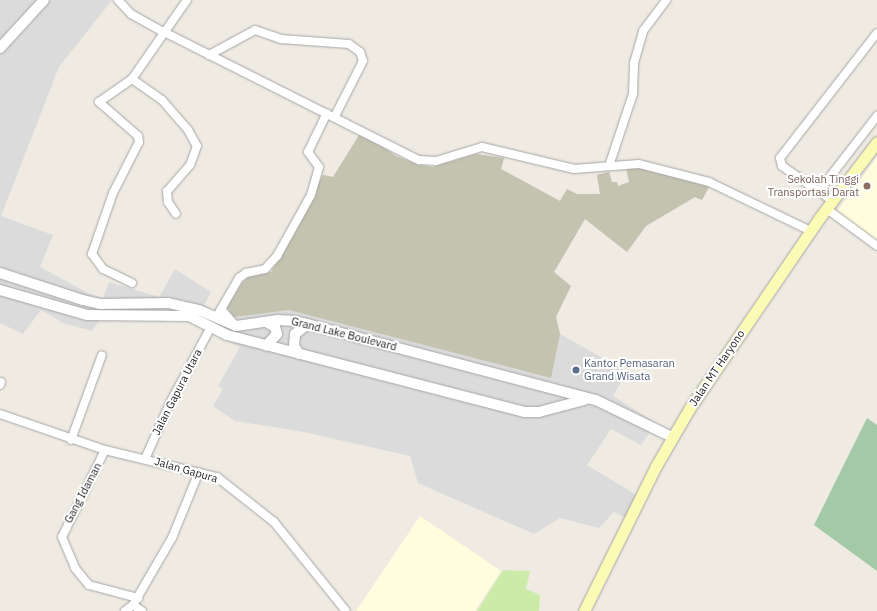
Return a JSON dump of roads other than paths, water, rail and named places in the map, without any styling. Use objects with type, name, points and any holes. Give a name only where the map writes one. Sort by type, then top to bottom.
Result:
[{"type":"main road","name":"Jalan MT Haryono","points":[[584,611],[672,438],[811,231],[877,142]]},
{"type":"street","points":[[0,48],[44,0]]},
{"type":"street","points":[[118,0],[131,14],[164,32],[331,114],[419,160],[436,161],[482,147],[574,169],[639,164],[709,182],[811,231]]},
{"type":"street","points":[[132,284],[103,269],[92,254],[114,193],[139,142],[138,136],[101,105],[100,98],[122,89],[132,80],[187,0]]},
{"type":"street","points":[[609,166],[633,94],[634,63],[643,31],[666,0]]},
{"type":"street","points":[[209,55],[255,30],[282,39],[349,44],[360,52],[363,61],[331,114]]},
{"type":"street","points":[[877,33],[780,158],[782,166],[820,191],[830,206],[877,246]]},
{"type":"street","points":[[132,80],[162,100],[188,130],[197,146],[190,165],[167,191],[168,202],[176,214]]},
{"type":"street","name":"Jalan Gapura Utara","points":[[146,459],[170,403],[239,278],[246,273],[264,269],[277,256],[311,195],[319,166],[308,152],[331,114]]},
{"type":"street","points":[[820,191],[877,116]]},
{"type":"street","name":"Grand Lake Boulevard","points":[[0,273],[100,304],[168,303],[266,346],[524,412],[539,412],[576,400],[596,400]]},
{"type":"street","name":"Grand Lake Boulevard","points":[[0,290],[76,313],[177,314],[213,323],[236,326],[286,319],[596,400],[672,438]]},
{"type":"street","points":[[222,309],[236,326]]},
{"type":"street","points":[[266,322],[275,327],[277,334],[266,346]]},
{"type":"street","points":[[299,354],[294,346],[294,334],[308,324]]},
{"type":"street","points":[[71,440],[102,356]]},
{"type":"street","name":"Jalan Gapura","points":[[0,414],[71,440],[105,450],[199,472],[232,486],[274,522],[346,611]]},
{"type":"street","name":"Gang Idaman","points":[[105,450],[62,537],[75,568],[89,585],[138,598]]},
{"type":"street","points":[[125,611],[133,605],[138,598],[175,532],[199,472]]},
{"type":"street","points":[[133,605],[142,611]]},
{"type":"place","name":"Sekolah Tinggi Transportasi Darat","points":[[867,186]]},
{"type":"place","name":"Kantor Pemasaran Grand Wisata","points":[[576,370]]}]
